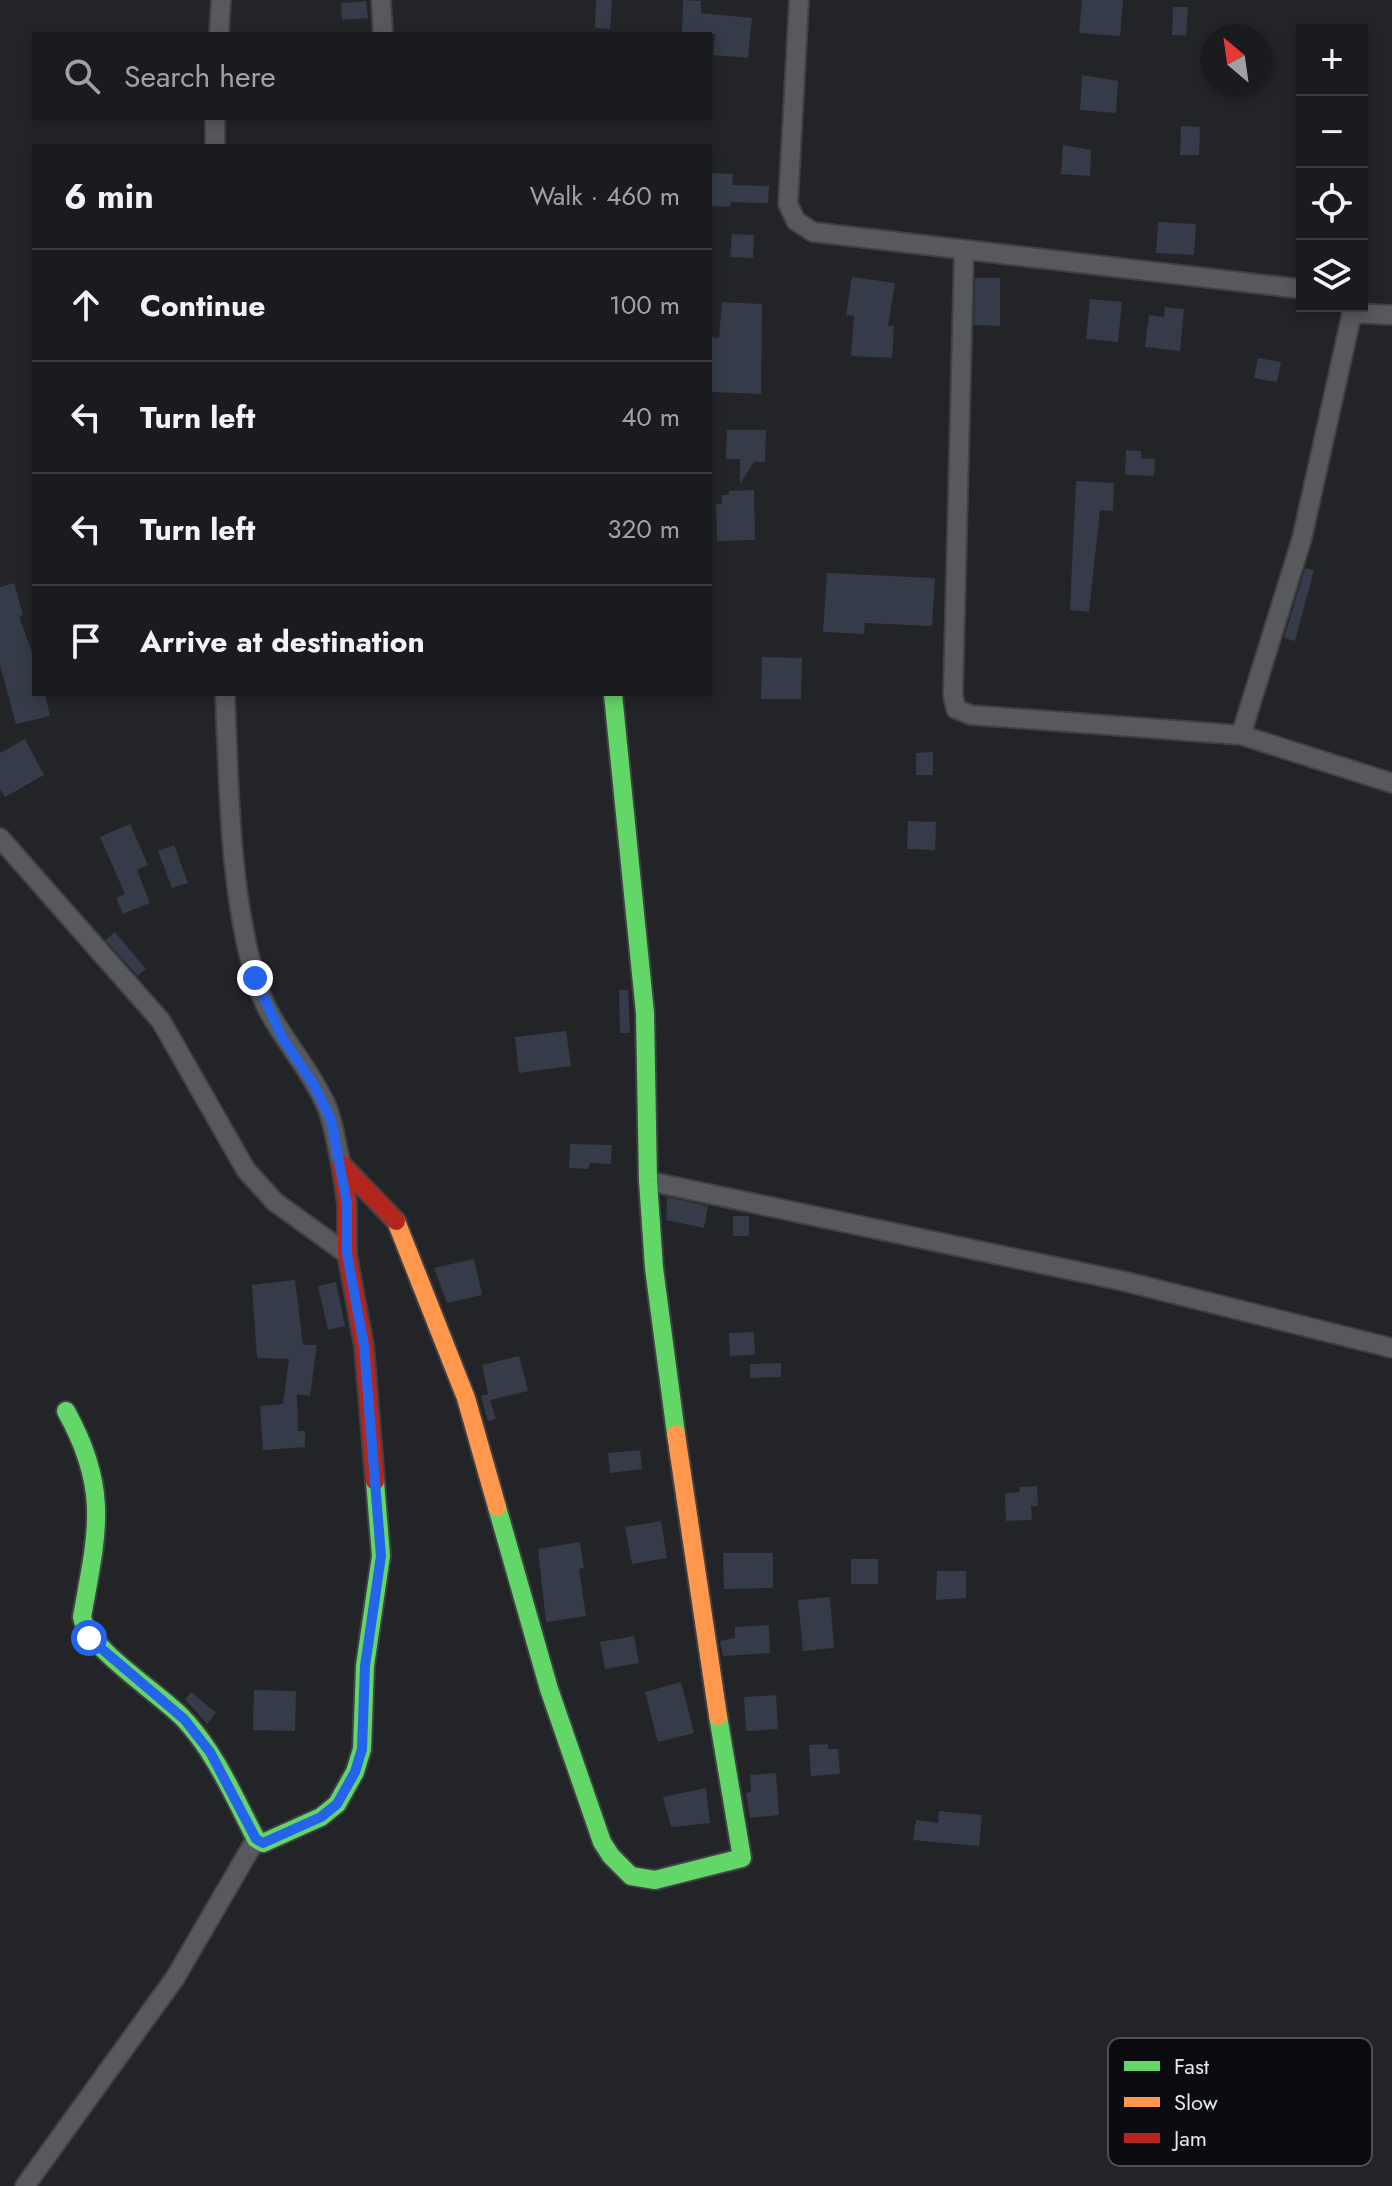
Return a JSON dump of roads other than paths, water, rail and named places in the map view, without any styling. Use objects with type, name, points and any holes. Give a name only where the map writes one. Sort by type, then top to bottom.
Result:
[{"type":"street","points":[[219,32],[221,0]]},
{"type":"street","points":[[381,0],[383,32]]},
{"type":"street","points":[[799,0],[788,204],[796,221],[813,232],[1296,288]]},
{"type":"street","points":[[215,120],[215,144]]},
{"type":"street","points":[[964,251],[953,695],[956,709],[971,715],[1241,735],[1392,783]]},
{"type":"street","points":[[1368,311],[1392,315]]},
{"type":"street","points":[[1241,735],[1302,538],[1350,312]]},
{"type":"street","points":[[66,1411],[83,1442],[98,1499],[95,1546],[82,1617],[84,1627],[100,1649],[144,1681],[184,1719],[210,1752],[256,1839],[263,1843],[272,1842],[321,1817],[337,1804],[352,1780],[362,1749],[365,1666],[381,1556],[364,1346],[347,1254],[347,1204],[341,1164],[325,1103],[283,1039],[255,978],[241,911],[225,696]]},
{"type":"street","points":[[341,1164],[389,1211],[413,1258],[466,1398],[580,1784],[602,1842],[617,1864],[631,1876],[650,1882],[742,1858],[696,1589],[654,1268],[648,1181],[645,1013],[613,696]]},
{"type":"street","points":[[0,838],[161,1021],[246,1170],[275,1202],[347,1254]]},
{"type":"street","points":[[648,1181],[1123,1281],[1392,1348]]},
{"type":"street","points":[[25,2186],[175,1978],[256,1839]]}]
